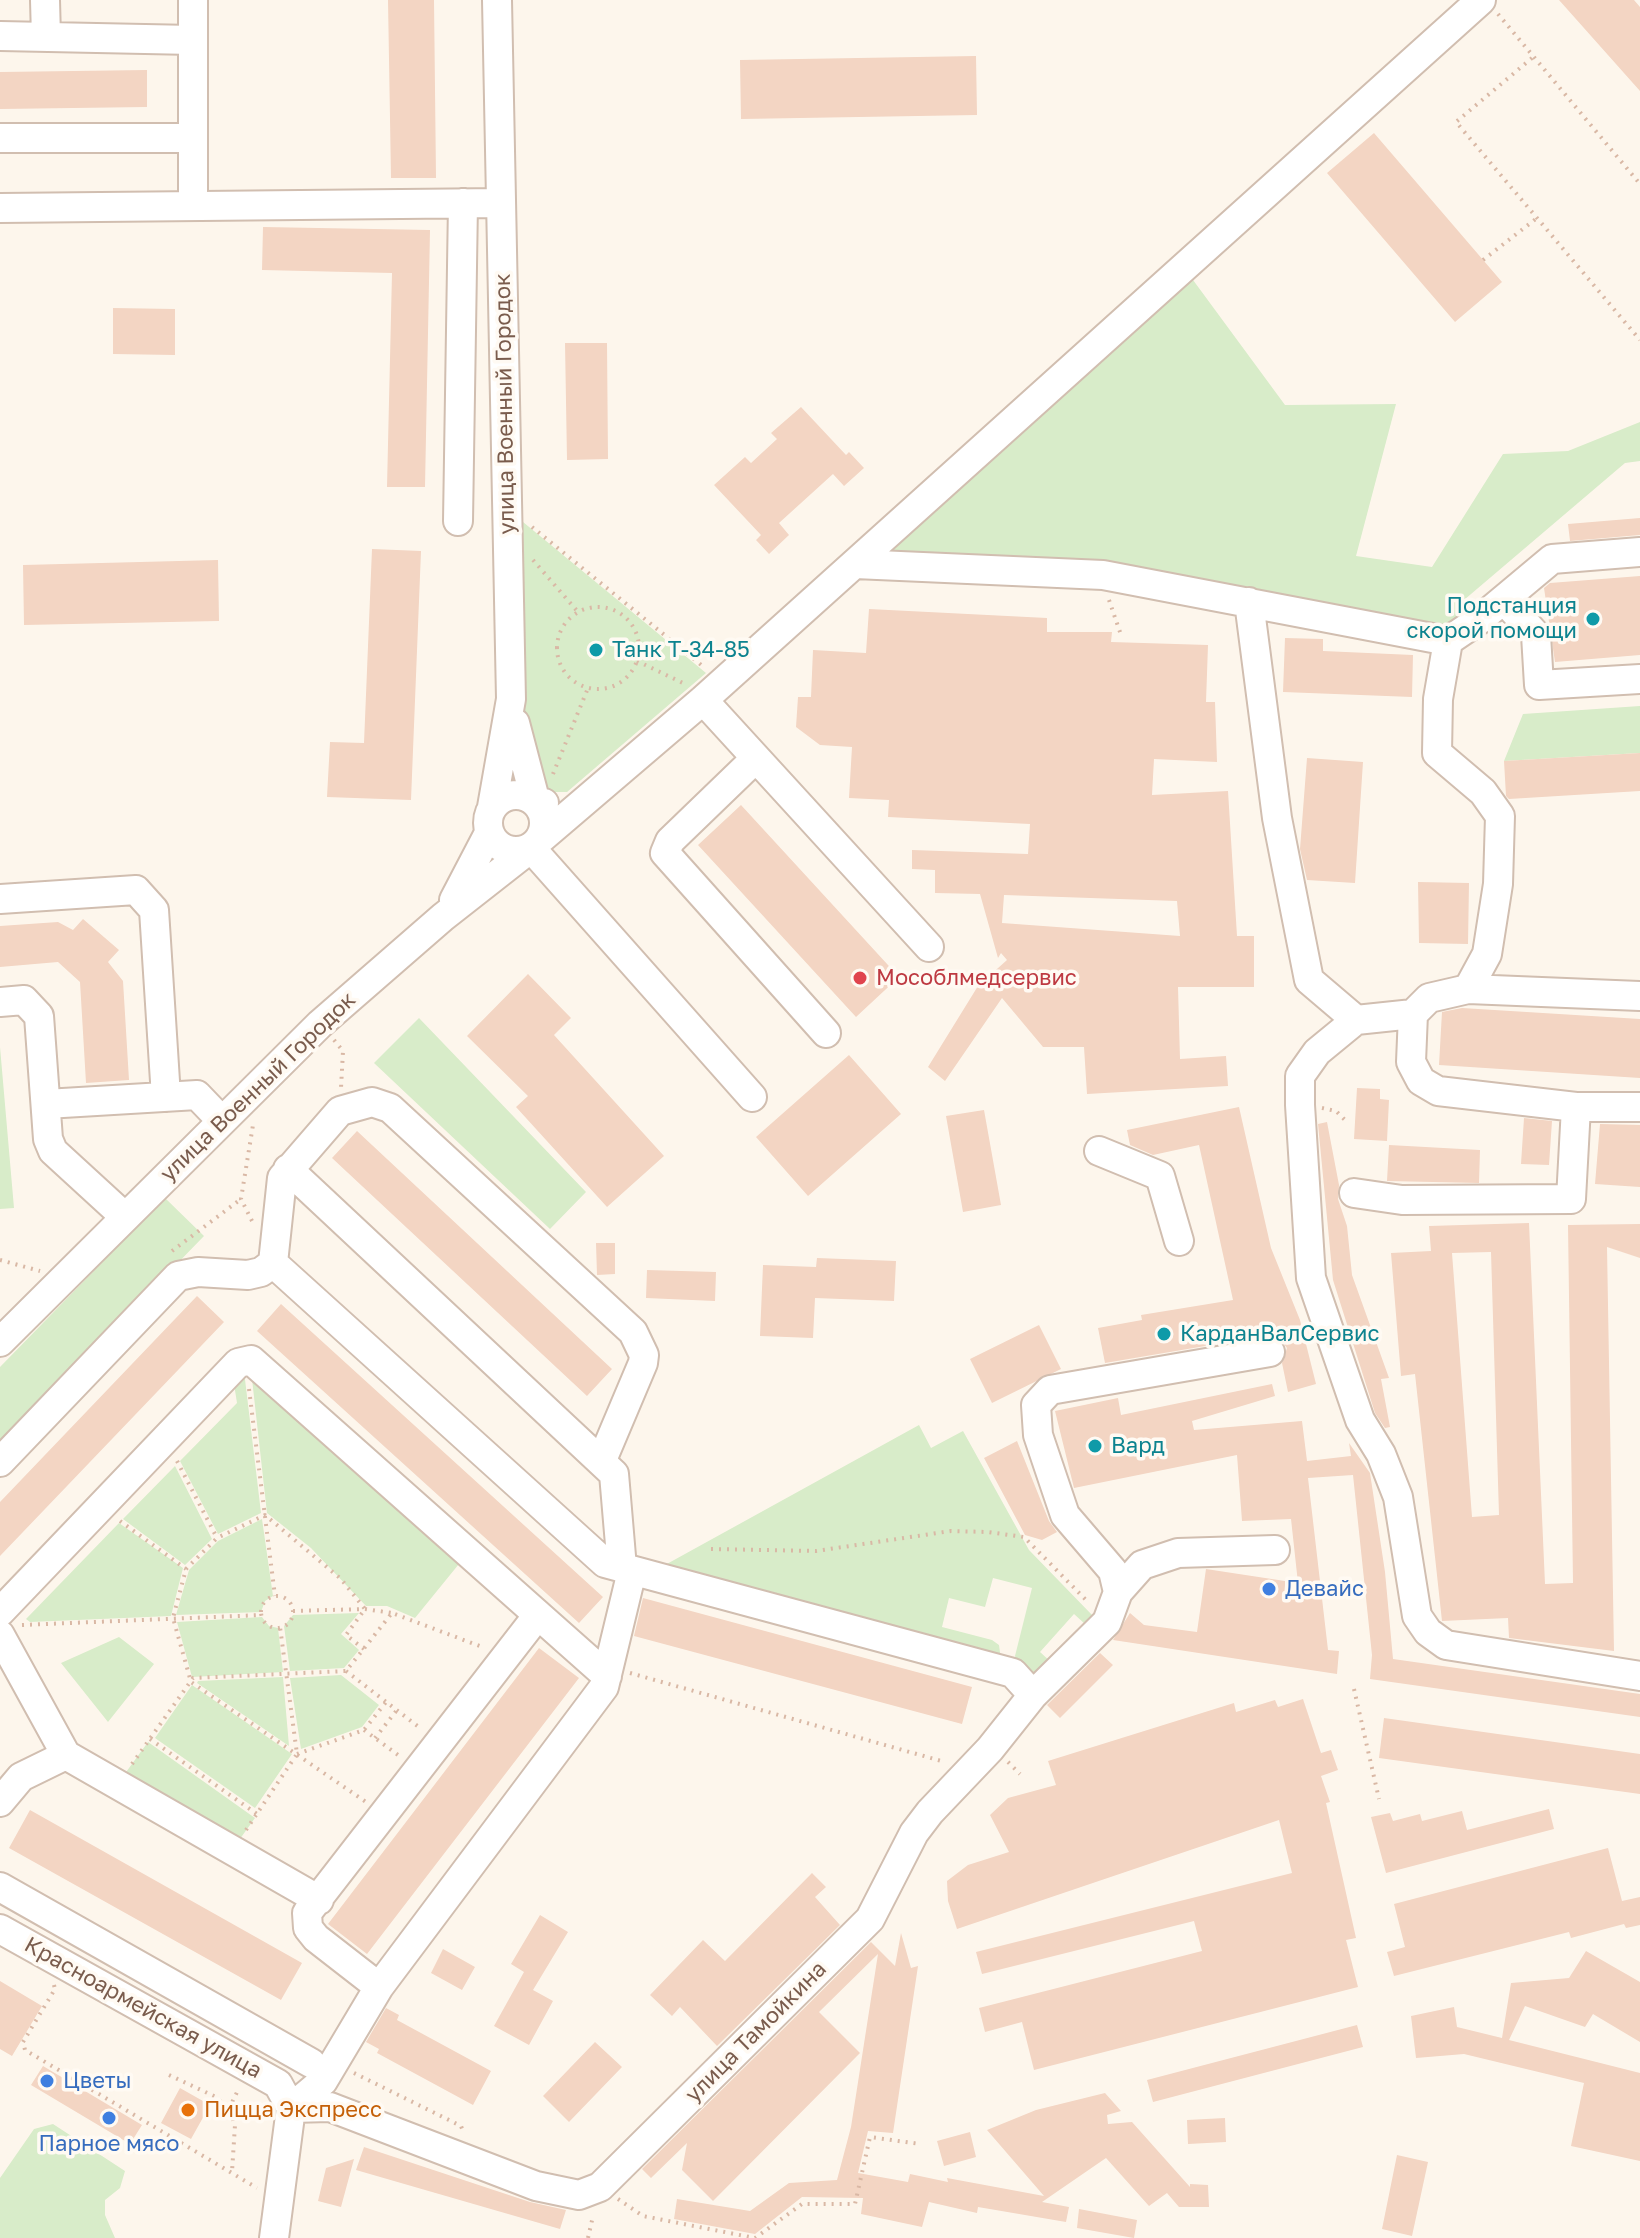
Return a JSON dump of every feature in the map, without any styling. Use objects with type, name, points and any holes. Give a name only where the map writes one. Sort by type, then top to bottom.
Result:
[{"type":"street","points":[[45,0],[46,37]]},
{"type":"street","points":[[193,0],[193,206]]},
{"type":"street","name":"улица Военный Городок","points":[[443,917],[462,888],[491,820],[511,699],[497,0]]},
{"type":"street","name":"улица Военный Городок","points":[[0,1342],[320,1024],[712,692],[1488,6]]},
{"type":"street","points":[[0,36],[193,40]]},
{"type":"street","points":[[0,138],[193,138]]},
{"type":"street","points":[[458,521],[463,203]]},
{"type":"street","points":[[0,208],[501,203]]},
{"type":"street","points":[[1468,989],[1487,954],[1498,884],[1500,816],[1483,792],[1437,753],[1438,699],[1448,641],[1504,600],[1552,559],[1640,552]]},
{"type":"street","points":[[855,564],[1103,575],[1448,641]]},
{"type":"street","points":[[1504,600],[1536,635],[1539,685],[1640,679]]},
{"type":"street","points":[[1249,602],[1277,818],[1309,980],[1356,1020]]},
{"type":"street","points":[[712,692],[756,758],[929,947]]},
{"type":"street","points":[[511,699],[525,773],[544,819],[534,844]]},
{"type":"street","points":[[756,758],[670,841],[665,853],[826,1033]]},
{"type":"street","points":[[534,844],[509,851],[497,845],[491,820],[513,795],[536,803],[556,803],[599,790]]},
{"type":"street","points":[[534,844],[752,1097]]},
{"type":"street","points":[[0,899],[136,890],[154,910],[166,1097]]},
{"type":"street","points":[[1640,996],[1468,989],[1429,998],[1413,1014],[1356,1020],[1317,1052],[1300,1076],[1300,1138],[1311,1232],[1311,1278],[1360,1420],[1381,1454],[1398,1497],[1417,1616],[1428,1632],[1446,1645],[1640,1676]]},
{"type":"street","points":[[0,1002],[24,1000],[39,1016],[48,1139],[53,1151],[125,1217]]},
{"type":"street","points":[[1413,1014],[1411,1062],[1421,1081],[1438,1091],[1576,1107],[1640,1107]]},
{"type":"street","points":[[46,1104],[197,1095],[221,1120]]},
{"type":"street","points":[[0,1462],[178,1276],[198,1272],[248,1275],[261,1272],[273,1263],[279,1190],[288,1169],[340,1111],[372,1102],[390,1108],[633,1332],[644,1355],[643,1363],[602,1460]]},
{"type":"street","points":[[1354,1193],[1402,1200],[1571,1199],[1576,1107]]},
{"type":"street","points":[[1099,1151],[1160,1176],[1179,1241]]},
{"type":"street","points":[[274,2238],[290,2136],[291,2108],[323,2081],[323,2063],[604,1687],[627,1570],[618,1483],[602,1460],[288,1169]]},
{"type":"street","points":[[273,1263],[599,1559],[627,1570],[1013,1673],[1033,1695]]},
{"type":"street","points":[[1118,1592],[1113,1571],[1065,1515],[1038,1435],[1036,1405],[1050,1390],[1270,1352]]},
{"type":"street","points":[[319,1900],[118,1782],[66,1755],[3,1624],[102,1508],[238,1363],[245,1359],[257,1363],[538,1615],[608,1671]]},
{"type":"street","points":[[1107,1622],[1118,1592],[1142,1565],[1178,1553],[1275,1550]]},
{"type":"street","points":[[379,1987],[308,1928],[307,1913],[538,1615]]},
{"type":"street","name":"улица Тамойкина","points":[[600,2187],[870,1919],[914,1833],[972,1770],[1033,1695],[1107,1622]]},
{"type":"street","points":[[0,1802],[21,1777],[66,1755]]},
{"type":"street","points":[[0,1887],[323,2063]]},
{"type":"street","name":"Красноармейская улица","points":[[0,1929],[251,2067],[278,2084],[291,2108]]},
{"type":"street","points":[[291,2108],[330,2107],[566,2193],[589,2193],[600,2187]]},
{"type":"path","points":[[1488,6],[1640,184]]},
{"type":"path","points":[[1532,58],[1456,122],[1640,340]]},
{"type":"path","points":[[1483,260],[1537,218]]},
{"type":"path","points":[[526,523],[712,692]]},
{"type":"path","points":[[524,549],[578,612]]},
{"type":"path","points":[[1103,575],[1121,635]]},
{"type":"path","points":[[597,607],[624,617],[638,642],[637,661],[619,683],[602,689],[588,688],[568,677],[557,652],[564,625],[578,612],[597,607]]},
{"type":"path","points":[[637,661],[691,687],[712,692]]},
{"type":"path","points":[[536,803],[547,789],[588,688]]},
{"type":"path","points":[[320,1024],[343,1051],[340,1111]]},
{"type":"path","points":[[253,1124],[241,1199],[254,1225]]},
{"type":"path","points":[[184,1239],[241,1199]]},
{"type":"path","points":[[0,1260],[42,1272]]},
{"type":"path","points":[[245,1359],[275,1596]]},
{"type":"path","points":[[166,1441],[217,1538]]},
{"type":"path","points":[[102,1508],[186,1569]]},
{"type":"path","points":[[265,1515],[217,1538],[186,1569],[173,1618],[191,1682],[384,1814]]},
{"type":"path","points":[[265,1515],[341,1579],[365,1609]]},
{"type":"path","points":[[711,1549],[816,1551],[951,1531],[1024,1537],[1107,1622]]},
{"type":"path","points":[[275,1596],[290,1602],[293,1611],[290,1622],[280,1627],[269,1626],[261,1615],[265,1601],[275,1596]]},
{"type":"path","points":[[364,1649],[346,1635],[365,1609]]},
{"type":"path","points":[[293,1611],[365,1609],[392,1613],[506,1657]]},
{"type":"path","points":[[346,1671],[392,1613]]},
{"type":"path","points":[[3,1624],[261,1615]]},
{"type":"path","points":[[280,1627],[297,1754]]},
{"type":"path","points":[[118,1782],[193,1678],[346,1671],[440,1743]]},
{"type":"path","points":[[608,1671],[972,1770]]},
{"type":"path","points":[[1354,1689],[1379,1799]]},
{"type":"path","points":[[234,1849],[297,1754],[364,1730],[386,1702]]},
{"type":"path","points":[[375,1738],[397,1710]]},
{"type":"path","points":[[364,1730],[418,1771]]},
{"type":"path","points":[[150,1739],[257,1814]]},
{"type":"path","points":[[52,1979],[55,1989],[23,2042],[25,2050],[262,2191]]},
{"type":"path","points":[[323,2063],[461,2126],[474,2162]]},
{"type":"path","points":[[169,2075],[216,2097],[229,2109],[235,2125],[232,2173]]},
{"type":"path","points":[[229,2109],[244,2078]]},
{"type":"path","points":[[600,2187],[643,2216],[755,2238],[802,2204],[855,2204],[870,2137],[920,2144]]},
{"type":"green space","points":[[1182,265],[1285,405],[1396,404],[1356,556],[1432,567],[1503,454],[1568,451],[1640,422],[1640,461],[1625,463],[1464,600],[1479,620],[1448,641],[1249,602],[856,564]]},
{"type":"green space","points":[[517,517],[706,673],[567,792],[555,792],[541,786],[530,772],[517,670]]},
{"type":"green space","points":[[1640,706],[1640,753],[1504,761],[1523,714]]},
{"type":"green space","points":[[419,1018],[586,1192],[550,1229],[374,1063]]},
{"type":"green space","points":[[0,1047],[14,1208],[0,1209]]},
{"type":"green space","points":[[165,1198],[204,1236],[0,1446],[0,1367]]},
{"type":"green space","points":[[251,1370],[463,1559],[415,1618],[387,1606],[366,1606],[311,1548],[267,1513]]},
{"type":"green space","points":[[244,1371],[261,1513],[218,1534],[180,1461],[237,1403],[234,1384]]},
{"type":"green space","points":[[919,1425],[931,1448],[963,1431],[1029,1550],[1093,1616],[1085,1624],[1074,1614],[1040,1652],[1051,1662],[1037,1673],[1030,1673],[1018,1664],[1015,1656],[1032,1588],[993,1578],[985,1607],[949,1598],[942,1627],[992,1640],[999,1645],[1001,1660],[665,1565]]},
{"type":"green space","points":[[175,1466],[212,1539],[185,1565],[123,1519]]},
{"type":"green space","points":[[262,1519],[273,1596],[265,1601],[261,1612],[176,1615],[189,1570],[218,1541]]},
{"type":"green space","points":[[119,1523],[183,1568],[171,1616],[30,1622],[26,1619]]},
{"type":"green space","points":[[359,1613],[341,1634],[359,1650],[344,1668],[290,1671],[284,1626],[293,1615]]},
{"type":"green space","points":[[262,1617],[269,1626],[278,1628],[283,1672],[192,1677],[177,1622]]},
{"type":"green space","points":[[119,1637],[154,1664],[108,1722],[61,1663]]},
{"type":"green space","points":[[341,1675],[379,1705],[362,1727],[301,1749],[290,1678]]},
{"type":"green space","points":[[283,1677],[289,1746],[197,1683],[198,1681]]},
{"type":"green space","points":[[192,1685],[292,1754],[255,1808],[155,1738]]},
{"type":"green space","points":[[148,1742],[255,1818],[237,1843],[121,1779]]},
{"type":"green space","points":[[53,2124],[125,2171],[120,2188],[105,2200],[105,2215],[115,2238],[0,2238],[0,2178],[34,2129]]},
{"type":"building","points":[[388,0],[434,0],[436,178],[391,178]]},
{"type":"building","points":[[1559,0],[1634,0],[1640,7],[1640,91]]},
{"type":"building","points":[[976,56],[977,115],[741,119],[740,60]]},
{"type":"building","points":[[147,70],[147,107],[0,109],[0,72]]},
{"type":"building","points":[[1374,133],[1502,282],[1455,322],[1327,173]]},
{"type":"building","points":[[263,227],[430,230],[425,487],[387,487],[392,273],[262,270]]},
{"type":"building","points":[[113,308],[175,309],[175,355],[113,354]]},
{"type":"building","points":[[565,343],[607,343],[608,459],[567,460]]},
{"type":"building","points":[[801,407],[846,455],[849,452],[864,468],[844,486],[833,474],[779,523],[789,535],[769,554],[756,540],[761,535],[714,485],[745,457],[751,463],[777,439],[771,433]]},
{"type":"building","points":[[1640,518],[1640,535],[1570,541],[1568,524]]},
{"type":"building","points":[[372,549],[421,551],[411,800],[327,797],[330,742],[364,743]]},
{"type":"building","points":[[218,560],[219,621],[24,625],[23,565]]},
{"type":"building","name":"Подстанция скорой помощи","points":[[1640,576],[1640,655],[1555,662],[1544,588],[1550,583]]},
{"type":"building","points":[[869,609],[1047,618],[1047,632],[1112,632],[1111,642],[1208,645],[1206,702],[1215,702],[1217,762],[1154,759],[1152,795],[1228,791],[1237,936],[1254,936],[1254,987],[1178,987],[1180,1059],[1226,1056],[1228,1086],[1087,1094],[1084,1047],[1043,1047],[1002,998],[945,1081],[928,1067],[978,986],[1007,960],[1001,953],[998,958],[980,894],[935,893],[935,870],[912,869],[912,850],[1028,854],[1030,824],[888,817],[889,800],[849,798],[852,747],[820,745],[796,727],[798,697],[811,697],[813,650],[866,653]],"holes":[[[1004,895],[1177,901],[1180,936],[1002,923]]]},
{"type":"building","points":[[1285,638],[1323,639],[1323,651],[1413,655],[1412,697],[1283,692]]},
{"type":"building","points":[[1640,753],[1640,791],[1509,799],[1506,796],[1504,761]]},
{"type":"building","points":[[1307,758],[1363,762],[1355,883],[1307,880],[1300,849]]},
{"type":"building","points":[[741,805],[899,977],[856,1017],[698,845]]},
{"type":"building","points":[[1418,882],[1469,883],[1468,944],[1419,943]]},
{"type":"building","points":[[83,919],[119,950],[108,962],[123,981],[129,1080],[86,1083],[80,982],[58,962],[0,967],[0,926],[58,922],[73,930]]},
{"type":"building","points":[[528,974],[571,1018],[554,1035],[664,1156],[607,1207],[516,1107],[528,1096],[467,1036]]},
{"type":"building","points":[[1462,1008],[1640,1019],[1640,1078],[1439,1065],[1442,1012]]},
{"type":"building","points":[[849,1055],[901,1114],[808,1196],[756,1137]]},
{"type":"building","points":[[1357,1088],[1380,1089],[1380,1099],[1389,1100],[1387,1141],[1354,1139]]},
{"type":"building","points":[[1239,1107],[1271,1248],[1300,1320],[1316,1384],[1288,1392],[1282,1363],[1287,1348],[1276,1334],[1105,1363],[1098,1328],[1142,1320],[1141,1315],[1233,1300],[1199,1145],[1153,1155],[1130,1145],[1127,1130]]},
{"type":"building","points":[[984,1110],[1001,1205],[963,1212],[946,1116]]},
{"type":"building","points":[[1524,1118],[1552,1121],[1549,1165],[1521,1164]]},
{"type":"building","points":[[1327,1122],[1339,1185],[1338,1199],[1347,1226],[1352,1275],[1389,1378],[1381,1379],[1390,1427],[1385,1428],[1375,1413],[1333,1280],[1318,1124]]},
{"type":"building","points":[[1600,1124],[1640,1125],[1640,1187],[1595,1184]]},
{"type":"building","points":[[357,1131],[612,1369],[587,1396],[332,1158]]},
{"type":"building","points":[[1389,1145],[1480,1150],[1479,1183],[1387,1181]]},
{"type":"building","points":[[1529,1223],[1545,1584],[1573,1583],[1568,1225],[1640,1224],[1640,1258],[1607,1247],[1614,1651],[1509,1638],[1508,1618],[1442,1621],[1415,1374],[1401,1376],[1391,1253],[1431,1251],[1429,1226]],"holes":[[[1491,1252],[1499,1515],[1472,1517],[1452,1253]]]},
{"type":"building","points":[[596,1243],[615,1243],[615,1274],[597,1275]]},
{"type":"building","points":[[817,1258],[896,1261],[894,1301],[815,1298],[813,1338],[760,1336],[763,1265],[816,1267]]},
{"type":"building","points":[[647,1270],[716,1272],[715,1301],[646,1298]]},
{"type":"building","points":[[197,1296],[224,1322],[0,1556],[0,1502]]},
{"type":"building","points":[[281,1304],[603,1597],[579,1623],[257,1331]]},
{"type":"building","points":[[1039,1325],[1061,1369],[992,1403],[970,1359]]},
{"type":"building","points":[[1272,1384],[1275,1396],[1192,1421],[1194,1430],[1302,1421],[1307,1461],[1351,1456],[1349,1443],[1370,1473],[1385,1572],[1393,1659],[1640,1694],[1640,1717],[1370,1679],[1372,1655],[1353,1475],[1308,1478],[1328,1650],[1339,1651],[1337,1674],[1113,1640],[1130,1613],[1144,1625],[1197,1632],[1206,1569],[1298,1583],[1291,1519],[1242,1521],[1237,1455],[1074,1488],[1055,1411],[1118,1398],[1121,1415]]},
{"type":"building","points":[[1017,1441],[1049,1521],[1057,1532],[1042,1540],[1025,1535],[984,1458]]},
{"type":"building","points":[[643,1598],[972,1687],[962,1724],[634,1636]]},
{"type":"building","points":[[539,1648],[579,1678],[367,1954],[328,1924]]},
{"type":"building","points":[[1100,1653],[1113,1665],[1060,1718],[1047,1705]]},
{"type":"building","points":[[1303,1699],[1321,1753],[1331,1750],[1338,1770],[1321,1776],[1330,1802],[1326,1803],[1356,1938],[1346,1940],[1358,1987],[1034,2070],[1022,2022],[985,2032],[979,2008],[1202,1951],[1194,1921],[982,1974],[976,1952],[1292,1873],[1279,1820],[957,1929],[948,1901],[947,1881],[968,1865],[1009,1852],[990,1815],[1008,1798],[1056,1785],[1048,1761],[1234,1703],[1236,1712],[1275,1700],[1278,1707]]},
{"type":"building","points":[[1384,1718],[1640,1754],[1640,1794],[1379,1758]]},
{"type":"building","points":[[1549,1809],[1554,1829],[1386,1873],[1371,1817],[1390,1813],[1393,1821],[1420,1814],[1422,1821],[1462,1811],[1467,1830]]},
{"type":"building","points":[[30,1810],[302,1963],[281,2000],[9,1848]]},
{"type":"building","points":[[1608,1848],[1622,1901],[1640,1897],[1640,1925],[1626,1928],[1624,1924],[1571,1938],[1569,1932],[1394,1976],[1387,1952],[1405,1947],[1394,1904]]},
{"type":"building","points":[[812,1873],[826,1887],[815,1897],[840,1925],[717,2046],[680,2007],[672,2016],[650,1995],[703,1940],[725,1961]]},
{"type":"building","points":[[540,1915],[568,1932],[533,1990],[553,2001],[529,2045],[494,2026],[524,1972],[511,1964]]},
{"type":"building","points":[[901,1933],[911,1968],[918,1966],[893,2133],[868,2131],[858,2173],[908,2182],[910,2174],[948,2182],[947,2178],[1044,2196],[987,2130],[1036,2110],[1105,2093],[1121,2111],[1107,2115],[1108,2124],[1132,2122],[1190,2187],[1190,2184],[1208,2185],[1209,2207],[1179,2207],[1167,2193],[1149,2206],[1106,2158],[1042,2202],[1069,2207],[1066,2222],[978,2207],[977,2213],[929,2202],[922,2227],[861,2214],[863,2198],[802,2197],[755,2234],[674,2219],[677,2199],[750,2211],[789,2183],[837,2180],[851,2127],[878,1954],[819,2012],[860,2053],[713,2201],[682,2170],[687,2143],[651,2178],[642,2169],[871,1942],[895,1966]]},
{"type":"building","points":[[443,1949],[475,1967],[462,1990],[431,1973]]},
{"type":"building","points":[[1586,1951],[1640,1982],[1640,2042],[1593,2014],[1585,2027],[1525,2006],[1509,2040],[1640,2073],[1640,2161],[1571,2146],[1584,2083],[1464,2054],[1416,2058],[1411,2016],[1454,2007],[1457,2027],[1502,2038],[1511,1983],[1569,1978]]},
{"type":"building","points":[[0,1981],[42,2006],[12,2056],[0,2049]]},
{"type":"building","points":[[386,2008],[399,2015],[397,2020],[491,2071],[473,2105],[377,2053],[379,2049],[366,2042]]},
{"type":"building","points":[[1357,2025],[1363,2047],[1153,2102],[1147,2080]]},
{"type":"building","points":[[595,2042],[622,2067],[569,2122],[543,2096]]},
{"type":"building","points":[[43,2066],[142,2125],[130,2144],[31,2085]]},
{"type":"building","name":"Пицца Экспресс","points":[[180,2088],[210,2105],[191,2139],[161,2123]]},
{"type":"building","points":[[1225,2118],[1226,2142],[1188,2144],[1187,2120]]},
{"type":"building","points":[[970,2132],[976,2157],[944,2166],[937,2141]]},
{"type":"building","points":[[364,2147],[530,2202],[566,2210],[560,2229],[356,2170]]},
{"type":"building","points":[[1397,2155],[1428,2162],[1412,2236],[1382,2229]]},
{"type":"building","points":[[354,2159],[341,2207],[318,2201],[326,2168]]},
{"type":"building","points":[[1079,2209],[1137,2220],[1134,2238],[1077,2228]]},
{"type":"place","name":"Подстанция скорой помощи","points":[[1593,619]]},
{"type":"place","name":"Танк Т-34-85","points":[[596,650]]},
{"type":"place","name":"Мособлмедсервис","points":[[860,978]]},
{"type":"place","name":"КарданВалСервис","points":[[1164,1334]]},
{"type":"place","name":"Вард","points":[[1095,1446]]},
{"type":"place","name":"Девайс","points":[[1269,1589]]},
{"type":"place","name":"Цветы","points":[[47,2081]]},
{"type":"place","name":"Пицца Экспресс","points":[[188,2110]]},
{"type":"place","name":"Парное мясо","points":[[109,2118]]}]
